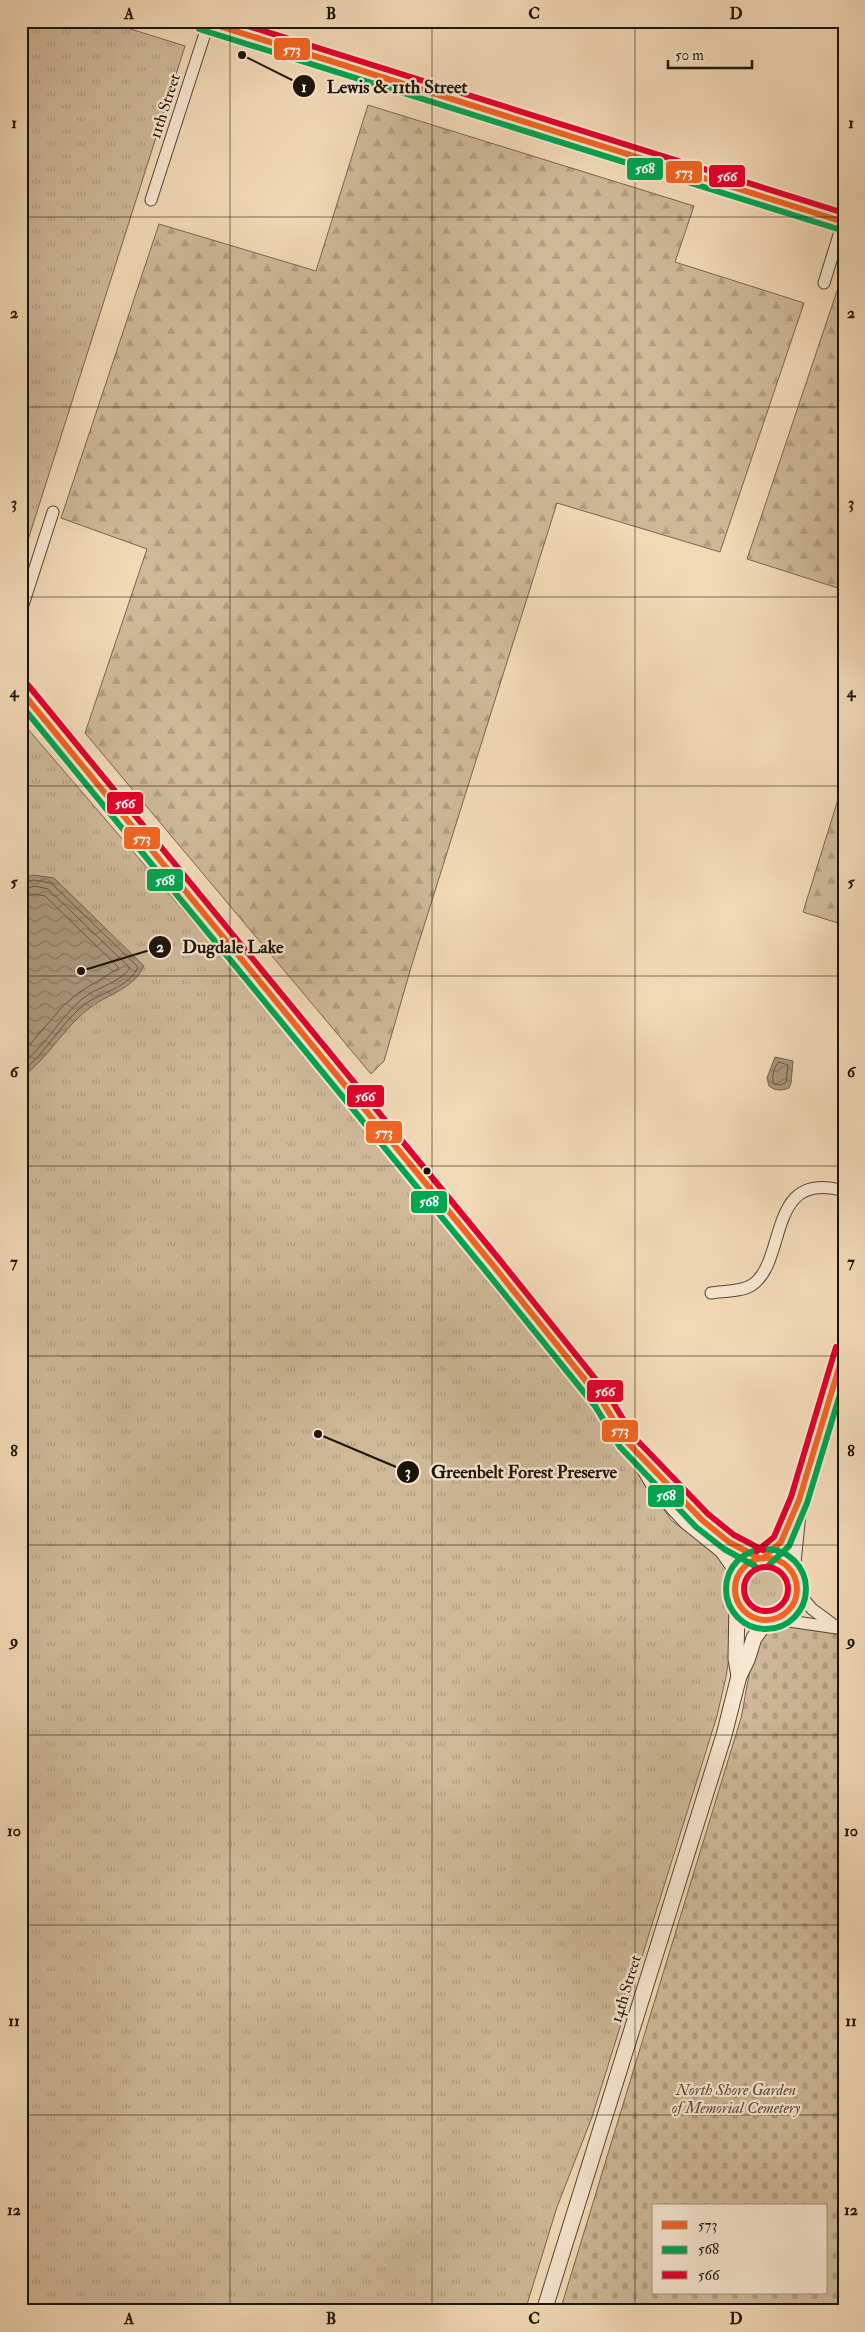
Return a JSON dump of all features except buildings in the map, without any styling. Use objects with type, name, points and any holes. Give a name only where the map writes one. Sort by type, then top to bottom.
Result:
[{"type":"main road","points":[[206,22],[843,222]]},
{"type":"street","name":"11th Street","points":[[151,200],[206,22]]},
{"type":"street","points":[[824,282],[843,222]]},
{"type":"street","points":[[21,611],[53,512]]},
{"type":"street","points":[[21,691],[492,1264],[602,1401],[628,1442],[654,1489],[685,1523],[721,1552],[736,1579]]},
{"type":"street","points":[[711,1293],[739,1290],[751,1285],[760,1277],[788,1206],[798,1196],[818,1188],[844,1191]]},
{"type":"street","points":[[839,1627],[750,1616],[738,1603],[735,1587],[736,1579],[746,1565],[761,1558],[781,1542],[799,1500],[844,1350]]},
{"type":"street","points":[[628,1442],[702,1520],[729,1542],[761,1558],[779,1561],[792,1572]]},
{"type":"street","points":[[799,1500],[798,1527],[792,1572],[796,1590],[812,1609],[839,1627]]},
{"type":"street","points":[[771,1619],[790,1608],[796,1590]]},
{"type":"street","name":"14th Street","points":[[738,1603],[736,1659],[739,1676]]},
{"type":"street","name":"14th Street","points":[[544,2311],[724,1736],[739,1676],[748,1660],[754,1638],[771,1619]]},
{"type":"green space","points":[[21,21],[105,21],[185,46],[21,562]]},
{"type":"green space","points":[[368,105],[694,206],[675,262],[804,303],[720,552],[557,503],[412,964],[384,1061],[371,1074],[85,733],[147,549],[61,518],[159,224],[316,271]]},
{"type":"green space","points":[[844,270],[844,590],[747,559]]},
{"type":"green space","points":[[21,721],[558,1347],[671,1520],[716,1554],[725,1564],[730,1582],[732,1637],[726,1677],[717,1716],[592,2117],[557,2207],[525,2311],[21,2311]]},
{"type":"green space","points":[[844,780],[844,925],[803,912]]},
{"type":"green space","points":[[766,1570],[773,1571],[779,1576],[784,1582],[784,1596],[779,1602],[773,1607],[766,1608],[759,1607],[753,1602],[748,1596],[747,1589],[748,1582],[753,1576],[759,1571]]},
{"type":"green space","name":"North Shore Garden of Memorial Cemetery","points":[[781,1627],[812,1627],[844,1637],[844,2311],[560,2311],[741,1718],[754,1656],[764,1635],[771,1629]]},
{"type":"water","points":[[33,875],[54,878],[144,966],[134,980],[82,1014],[40,1061],[21,1078],[21,879]]},
{"type":"water","points":[[775,1057],[793,1061],[789,1088],[779,1090],[769,1086],[767,1078]]},
{"type":"transit line","name":"573","points":[[203,21],[844,222]]},
{"type":"transit line","name":"566","points":[[232,21],[844,213]]},
{"type":"transit line","name":"568","points":[[199,29],[841,230]]},
{"type":"transit line","name":"566","points":[[28,685],[499,1259],[609,1396],[634,1437],[708,1514],[734,1535],[763,1550]]},
{"type":"transit line","name":"573","points":[[21,691],[492,1264],[602,1401],[627,1442],[702,1520],[729,1542],[759,1558]]},
{"type":"transit line","name":"568","points":[[21,705],[595,1406],[620,1447],[696,1527],[724,1549],[755,1566]]},
{"type":"transit line","name":"566","points":[[757,1551],[774,1537],[791,1497],[836,1347]]},
{"type":"transit line","name":"573","points":[[763,1558],[781,1542],[799,1500],[844,1351]]},
{"type":"transit line","name":"568","points":[[769,1565],[789,1546],[807,1503],[844,1381]]},
{"type":"transit line","name":"568","points":[[766,1549],[781,1552],[794,1561],[803,1574],[806,1589],[803,1604],[794,1617],[781,1626],[766,1629],[751,1626],[738,1617],[729,1604],[726,1589],[729,1574],[738,1561],[751,1552],[766,1549]]},
{"type":"transit line","name":"573","points":[[766,1558],[778,1560],[788,1567],[795,1577],[797,1589],[795,1601],[788,1611],[778,1618],[766,1620],[754,1618],[744,1611],[737,1601],[735,1589],[737,1577],[744,1567],[754,1560],[766,1558]]},
{"type":"transit line","name":"566","points":[[762,1567],[770,1567],[782,1573],[788,1589],[782,1605],[770,1611],[762,1611],[750,1605],[744,1593],[744,1585],[750,1573],[762,1567]]},
{"type":"place","name":"Lewis & 11th Street","points":[[242,55]]},
{"type":"place","name":"Dugdale Lake","points":[[81,971]]},
{"type":"place","name":"Greenbelt Forest Preserve","points":[[318,1434]]}]
